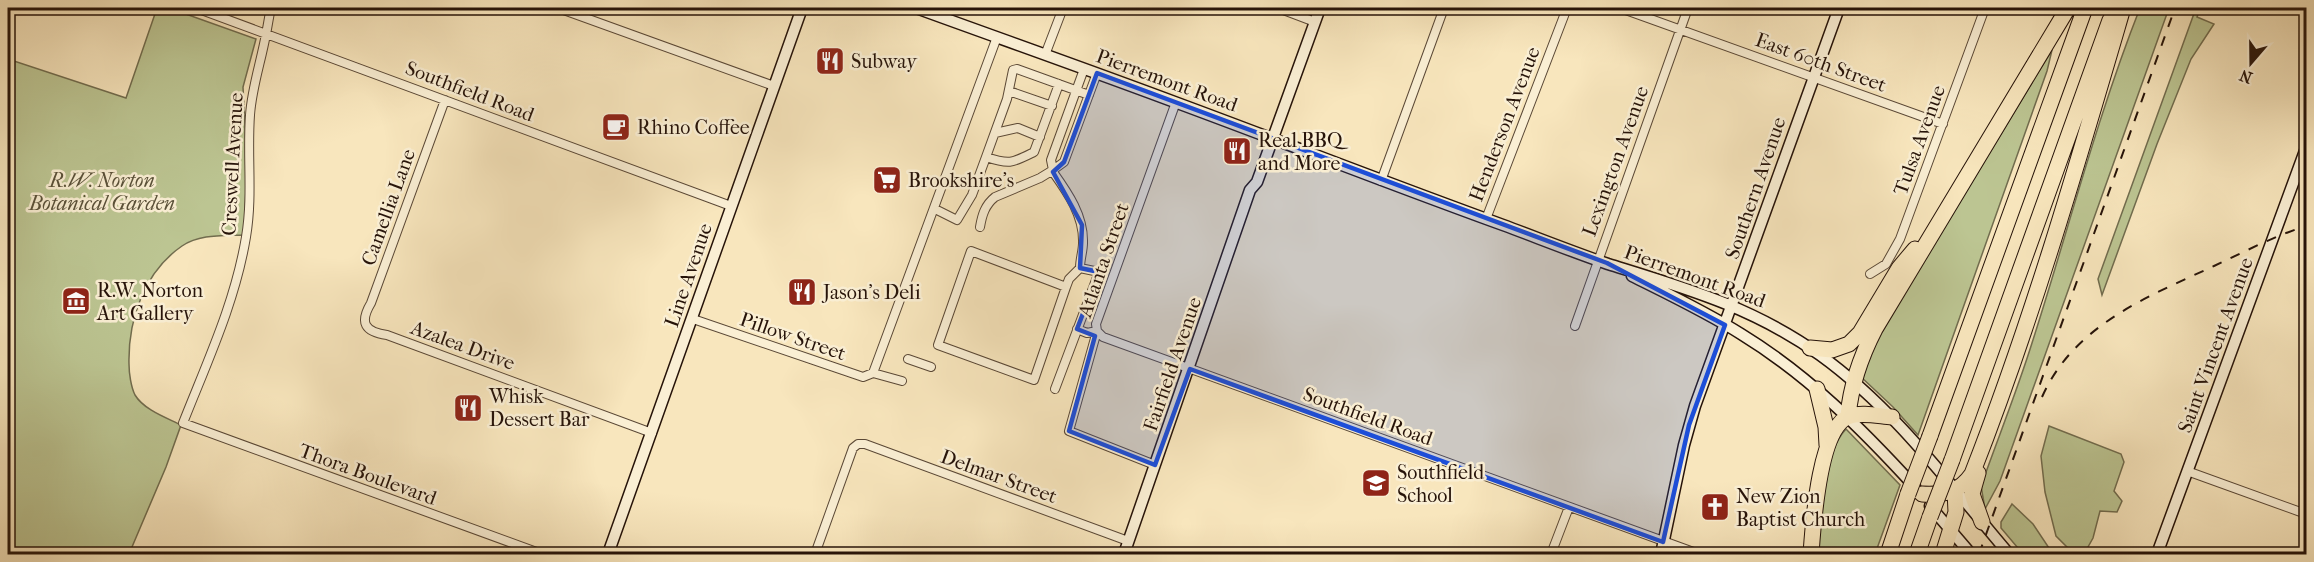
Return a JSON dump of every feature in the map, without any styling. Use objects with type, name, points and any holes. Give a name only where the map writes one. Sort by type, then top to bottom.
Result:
[{"type":"highway","points":[[1811,555],[1815,505],[1827,450],[1837,428],[1848,416],[1853,381],[1875,329],[2068,8]]},
{"type":"highway","points":[[1887,555],[1915,494],[1930,436],[2085,8]]},
{"type":"highway","points":[[1917,555],[2115,8]]},
{"type":"highway","points":[[1915,494],[1944,495],[1956,491],[1967,482],[1976,464],[2028,320],[2064,208],[2123,8]]},
{"type":"highway","points":[[1810,348],[1832,350],[1850,344],[1860,333],[1899,268],[1946,212]]},
{"type":"highway","points":[[1817,389],[1826,427],[1827,450]]},
{"type":"highway","points":[[1848,416],[1859,414],[1892,417]]},
{"type":"highway","points":[[1976,464],[1978,474],[1972,494],[1982,522]]},
{"type":"highway","points":[[1943,555],[1956,512],[1956,491]]},
{"type":"main road","name":"Line Avenue","points":[[608,555],[802,8]]},
{"type":"main road","name":"Pierremont Road","points":[[915,8],[1176,102],[1381,181],[1602,262],[1665,280],[1762,319],[1810,348],[1853,381],[1892,417],[2009,555]]},
{"type":"main road","name":"Fairfield Avenue","points":[[1124,555],[1222,275],[1230,263],[1253,204],[1257,182],[1320,8]]},
{"type":"main road","name":"Southern Avenue","points":[[1661,555],[1689,425],[1839,8]]},
{"type":"main road","name":"Saint Vincent Avenue","points":[[2157,555],[2307,148]]},
{"type":"main road","name":"Pierremont Road","points":[[1602,262],[1725,325],[1777,358],[1817,389],[1848,416],[1971,555]]},
{"type":"street","name":"Southfield Road","points":[[196,8],[731,206]]},
{"type":"street","name":"Creswell Avenue","points":[[183,423],[219,335],[242,255],[250,200],[250,114],[253,84],[267,34],[271,8]]},
{"type":"street","points":[[558,8],[774,86]]},
{"type":"street","points":[[1046,55],[1063,8]]},
{"type":"street","points":[[1278,8],[1315,22]]},
{"type":"street","points":[[1381,181],[1444,8]]},
{"type":"street","name":"Henderson Avenue","points":[[1486,219],[1567,8]]},
{"type":"street","name":"East 60th Street","points":[[1620,8],[1943,124]]},
{"type":"street","name":"Lexington Avenue","points":[[1575,326],[1602,262],[1688,8]]},
{"type":"street","name":"Tulsa Avenue","points":[[1870,274],[1887,264],[1900,239],[1985,8]]},
{"type":"street","points":[[875,369],[997,37]]},
{"type":"street","points":[[935,209],[957,220],[972,195],[1009,91],[1013,70],[1017,69],[1089,95]]},
{"type":"street","points":[[1066,287],[971,251],[938,345],[1034,380],[1069,279],[1080,268],[1083,245],[1082,225],[1074,206],[1053,171],[1051,160],[1084,69]]},
{"type":"street","points":[[980,227],[989,201],[1053,171],[1064,162],[1097,73]]},
{"type":"street","points":[[986,157],[1006,163],[1017,161],[1034,152],[1059,84]]},
{"type":"street","points":[[1009,91],[1052,106]]},
{"type":"street","name":"Camellia Lane","points":[[366,325],[364,318],[366,311],[371,303],[445,100]]},
{"type":"street","name":"Atlanta Street","points":[[1155,465],[1069,431],[1097,330],[1096,324],[1176,102]]},
{"type":"street","points":[[995,133],[1018,128],[1040,137]]},
{"type":"street","points":[[1055,389],[1099,272],[1080,268]]},
{"type":"street","name":"Pillow Street","points":[[693,319],[863,377],[875,369],[902,381]]},
{"type":"street","name":"Azalea Drive","points":[[366,325],[371,331],[652,433]]},
{"type":"street","points":[[1077,329],[1087,333],[1097,330]]},
{"type":"street","name":"Southfield Road","points":[[1097,330],[1103,337],[1699,555]]},
{"type":"street","points":[[908,359],[931,367]]},
{"type":"street","name":"Thora Boulevard","points":[[183,423],[542,555]]},
{"type":"street","name":"Delmar Street","points":[[814,555],[854,448],[858,444],[865,444],[1128,541]]},
{"type":"street","points":[[2187,471],[2307,514]]},
{"type":"street","points":[[1551,555],[1569,507]]},
{"type":"highlighted area","points":[[1097,73],[1607,263],[1725,325],[1689,425],[1663,542],[1190,369],[1155,465],[1069,431],[1095,336],[1077,329],[1099,272],[1080,268],[1082,225],[1053,172],[1064,162]]},
{"type":"green space","name":"R.W. Norton Botanical Garden","points":[[157,8],[169,8],[256,39],[243,87],[247,165],[244,235],[196,239],[182,246],[169,257],[148,283],[135,314],[129,347],[129,372],[132,388],[144,405],[181,425],[129,554],[8,554],[8,59],[126,98]]},
{"type":"green space","points":[[2140,8],[2169,8],[2000,481],[1985,509],[1981,486],[2026,361],[2096,132]]},
{"type":"green space","points":[[2196,8],[2200,8],[2197,17],[2214,24],[2191,59],[2157,144],[2102,295],[2098,279]]},
{"type":"green space","points":[[2052,50],[2047,71],[1918,435],[1893,407],[1859,375],[1872,346]]},
{"type":"green space","points":[[2049,426],[2121,454],[2124,462],[2114,491],[2122,501],[2117,512],[2100,511],[2093,538],[2084,554],[2074,554],[2056,536],[2045,492],[2041,456]]},
{"type":"green space","points":[[1846,429],[1900,485],[1875,554],[1816,554],[1820,506],[1827,471],[1838,440]]},
{"type":"green space","points":[[2012,504],[2033,524],[2053,554],[2023,554],[2001,528],[2001,522]]},
{"type":"railway","points":[[1979,554],[2175,8]]},
{"type":"railway","points":[[2042,397],[2056,372],[2073,351],[2115,316],[2163,289],[2271,239],[2306,226]]},
{"type":"place","name":"Subway","points":[[830,61]]},
{"type":"place","name":"Rhino Coffee","points":[[616,127]]},
{"type":"place","name":"Real BBQ and More","points":[[1237,151]]},
{"type":"place","name":"Brookshire's","points":[[887,180]]},
{"type":"place","name":"Jason's Deli","points":[[802,292]]},
{"type":"place","name":"R.W. Norton Art Gallery","points":[[76,301]]},
{"type":"place","name":"Whisk Dessert Bar","points":[[468,408]]},
{"type":"place","name":"Southfield School","points":[[1376,483]]},
{"type":"place","name":"New Zion Baptist Church","points":[[1715,507]]}]
